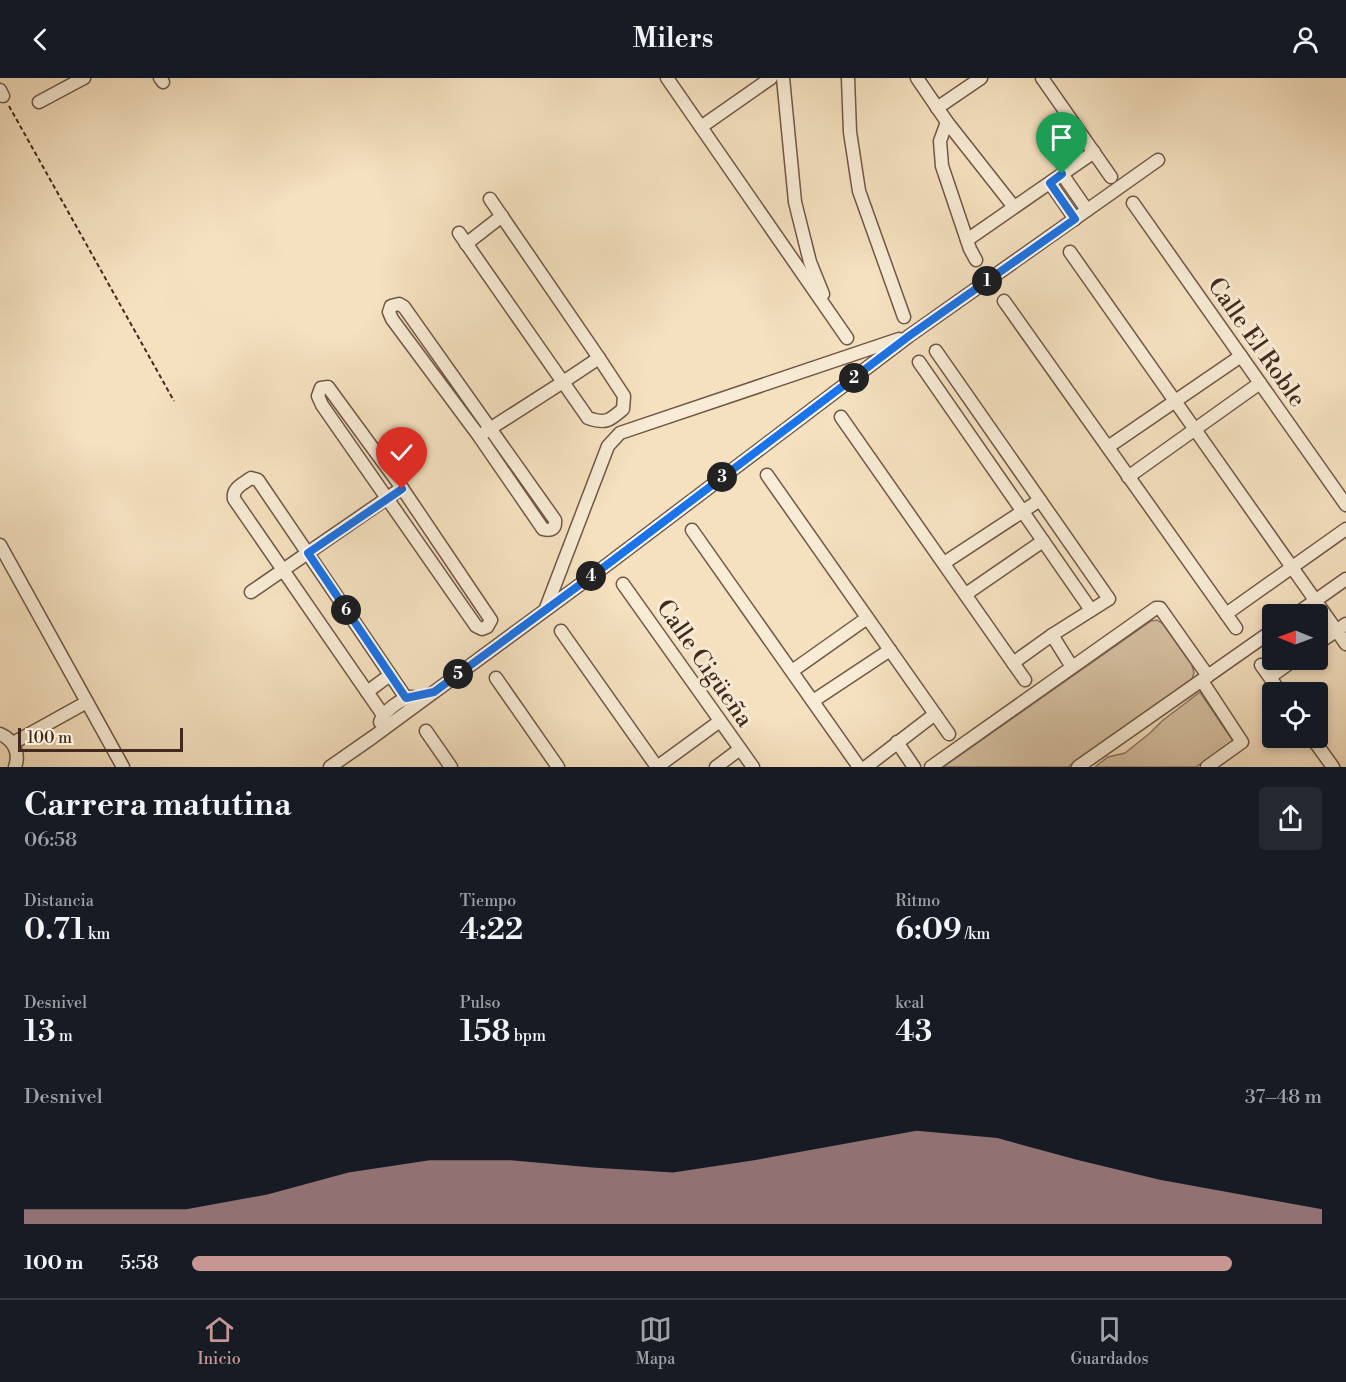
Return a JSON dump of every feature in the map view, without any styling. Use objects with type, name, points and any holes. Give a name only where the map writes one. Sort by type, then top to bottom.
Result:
[{"type":"street","points":[[39,102],[84,78]]},
{"type":"street","points":[[668,78],[847,338]]},
{"type":"street","points":[[701,127],[771,78]]},
{"type":"street","points":[[783,78],[795,202],[810,262],[832,316]]},
{"type":"street","points":[[848,78],[850,132],[859,191],[904,317]]},
{"type":"street","points":[[917,78],[947,122],[1014,207]]},
{"type":"street","points":[[937,108],[981,78]]},
{"type":"street","points":[[1042,78],[1111,177]]},
{"type":"street","points":[[947,122],[940,141],[942,166],[970,249],[976,260]]},
{"type":"street","points":[[967,240],[1094,152]]},
{"type":"street","points":[[330,767],[546,610],[909,336],[1158,160]]},
{"type":"street","points":[[1062,174],[1087,210]]},
{"type":"street","points":[[1050,183],[1075,219]]},
{"type":"street","points":[[490,199],[502,216],[599,358],[624,396],[623,409],[612,419],[600,422],[588,418],[462,239],[502,216]]},
{"type":"street","name":"Calle El Roble","points":[[1133,203],[1346,505]]},
{"type":"street","points":[[1070,252],[1315,601],[1341,628],[1346,645]]},
{"type":"street","points":[[1004,301],[1236,628]]},
{"type":"street","points":[[399,304],[404,307],[490,428],[555,520],[554,528],[543,529],[479,436],[392,319],[388,312],[391,306],[399,304]]},
{"type":"street","points":[[546,610],[608,446],[620,433],[909,336]]},
{"type":"street","points":[[936,351],[1109,599],[1013,663]]},
{"type":"street","points":[[1108,447],[1241,356]]},
{"type":"street","points":[[479,436],[599,358]]},
{"type":"street","points":[[919,362],[1091,610]]},
{"type":"street","points":[[1128,477],[1260,383]]},
{"type":"street","points":[[328,387],[402,489],[491,620],[487,627],[482,629],[476,626],[322,405],[318,396],[321,388],[328,387]]},
{"type":"street","points":[[842,417],[1025,680]]},
{"type":"street","points":[[612,419],[620,433]]},
{"type":"street","points":[[767,475],[949,734]]},
{"type":"street","points":[[383,715],[234,499],[235,490],[251,478],[258,480],[406,698]]},
{"type":"street","points":[[251,592],[402,489]]},
{"type":"street","points":[[944,563],[1040,500]]},
{"type":"street","points":[[1226,614],[1346,529]]},
{"type":"street","points":[[692,530],[860,767]]},
{"type":"street","points":[[966,594],[1043,541]]},
{"type":"street","points":[[0,545],[123,767]]},
{"type":"street","points":[[1311,604],[1346,579]]},
{"type":"street","name":"Calle Cigüeña","points":[[623,584],[753,767]]},
{"type":"street","points":[[931,767],[1158,607],[1205,678],[1242,742],[1207,767]]},
{"type":"street","points":[[792,671],[867,618]]},
{"type":"street","points":[[1328,637],[1341,628]]},
{"type":"street","points":[[561,631],[657,767],[720,721]]},
{"type":"street","points":[[1052,635],[1072,667]]},
{"type":"street","points":[[1078,767],[1262,638]]},
{"type":"street","points":[[813,701],[890,650]]},
{"type":"street","points":[[1261,665],[1273,682]]},
{"type":"street","points":[[1270,677],[1280,670]]},
{"type":"street","points":[[367,692],[390,675]]},
{"type":"street","points":[[496,678],[558,767]]},
{"type":"street","points":[[373,737],[383,715],[406,698],[434,692]]},
{"type":"street","points":[[12,744],[87,702]]},
{"type":"street","points":[[866,767],[935,714]]},
{"type":"street","points":[[426,731],[452,767]]},
{"type":"street","points":[[0,734],[10,740],[15,747],[17,766]]},
{"type":"street","points":[[897,742],[914,767]]},
{"type":"street","points":[[1319,748],[1333,767]]},
{"type":"street","points":[[716,767],[740,749]]},
{"type":"path","points":[[2,93],[174,401]]},
{"type":"shaded area","points":[[1157,620],[1163,624],[1192,665],[1194,673],[1192,679],[1068,767],[943,767],[1151,621]]},
{"type":"shaded area","points":[[1200,692],[1233,741],[1196,767],[1095,767],[1108,757],[1125,753]]},
{"type":"route","points":[[402,489],[308,553],[406,698],[434,692],[608,564],[909,336],[1075,219],[1050,183],[1062,174]]}]
